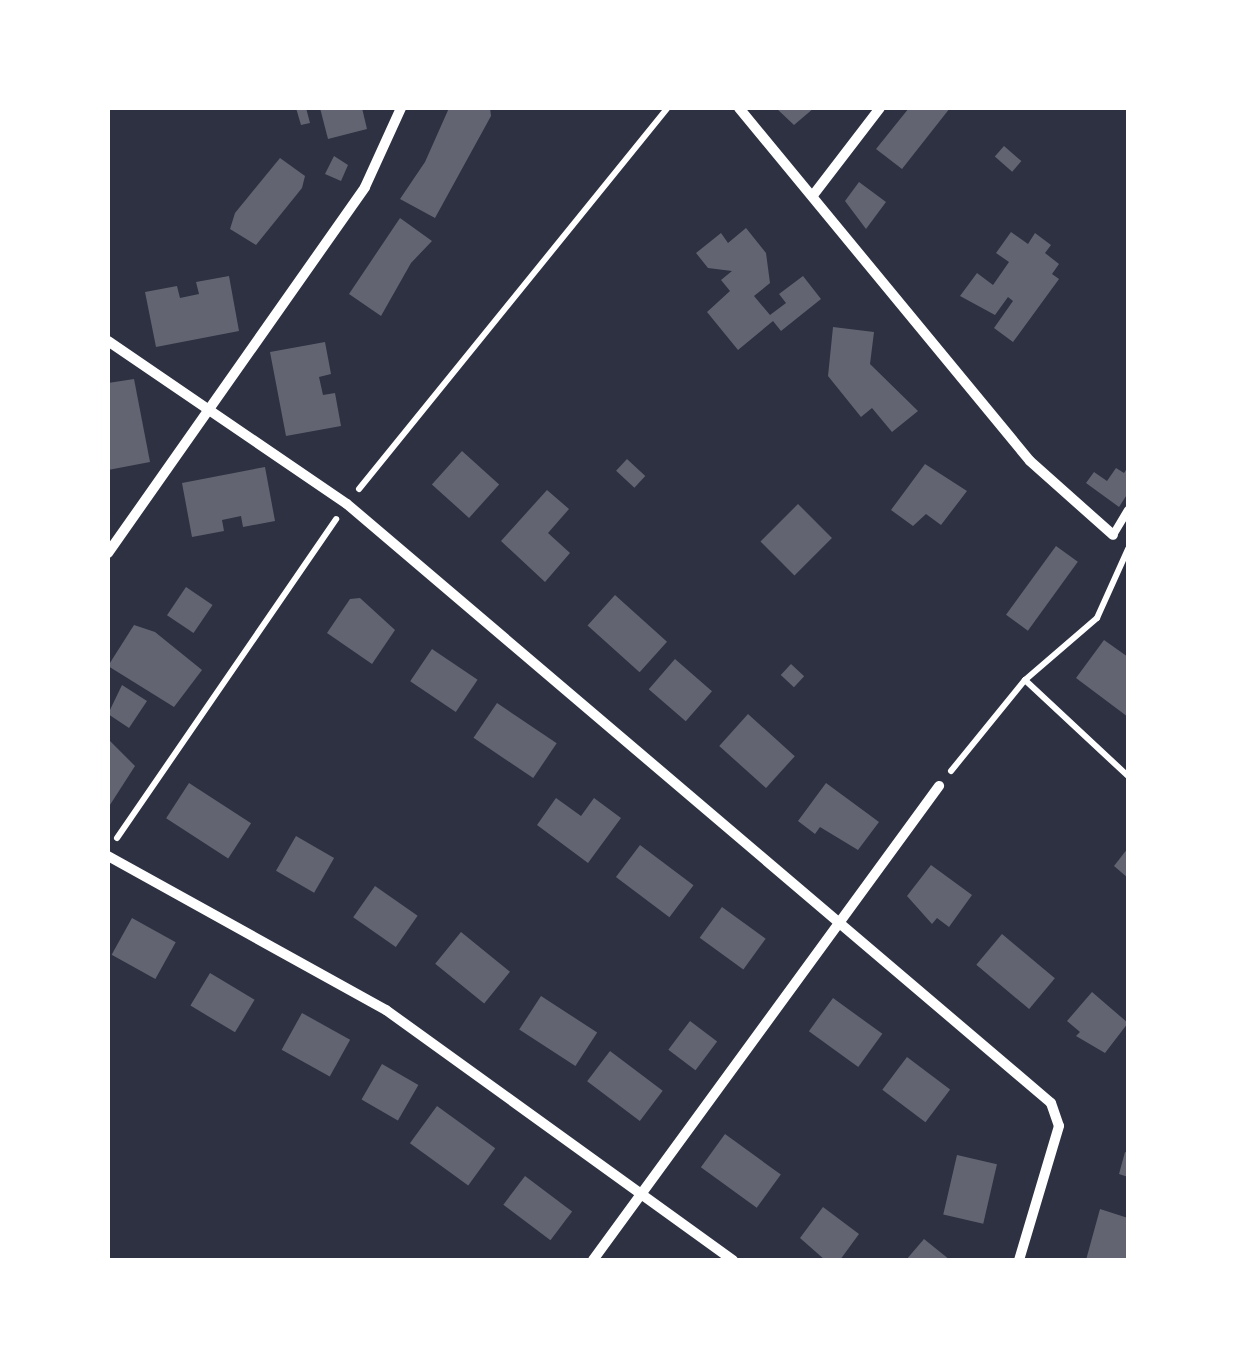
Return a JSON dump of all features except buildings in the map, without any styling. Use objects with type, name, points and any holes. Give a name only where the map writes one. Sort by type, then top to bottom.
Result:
[{"type":"street","points":[[108,553],[365,187],[401,108]]},
{"type":"street","points":[[739,108],[814,194],[1030,461],[1113,535]]},
{"type":"street","points":[[814,194],[880,108]]},
{"type":"street","points":[[108,342],[209,407],[346,504],[1051,1103],[1059,1126],[1019,1260]]},
{"type":"street","points":[[593,1260],[644,1196],[835,923],[939,786]]},
{"type":"street","points":[[108,854],[386,1010],[733,1260]]},
{"type":"lane","points":[[1113,535],[1128,510]]},
{"type":"path","points":[[108,854],[346,504],[668,108]]},
{"type":"path","points":[[939,786],[1025,680],[1096,618],[1128,548]]},
{"type":"path","points":[[1025,680],[1128,776]]}]
